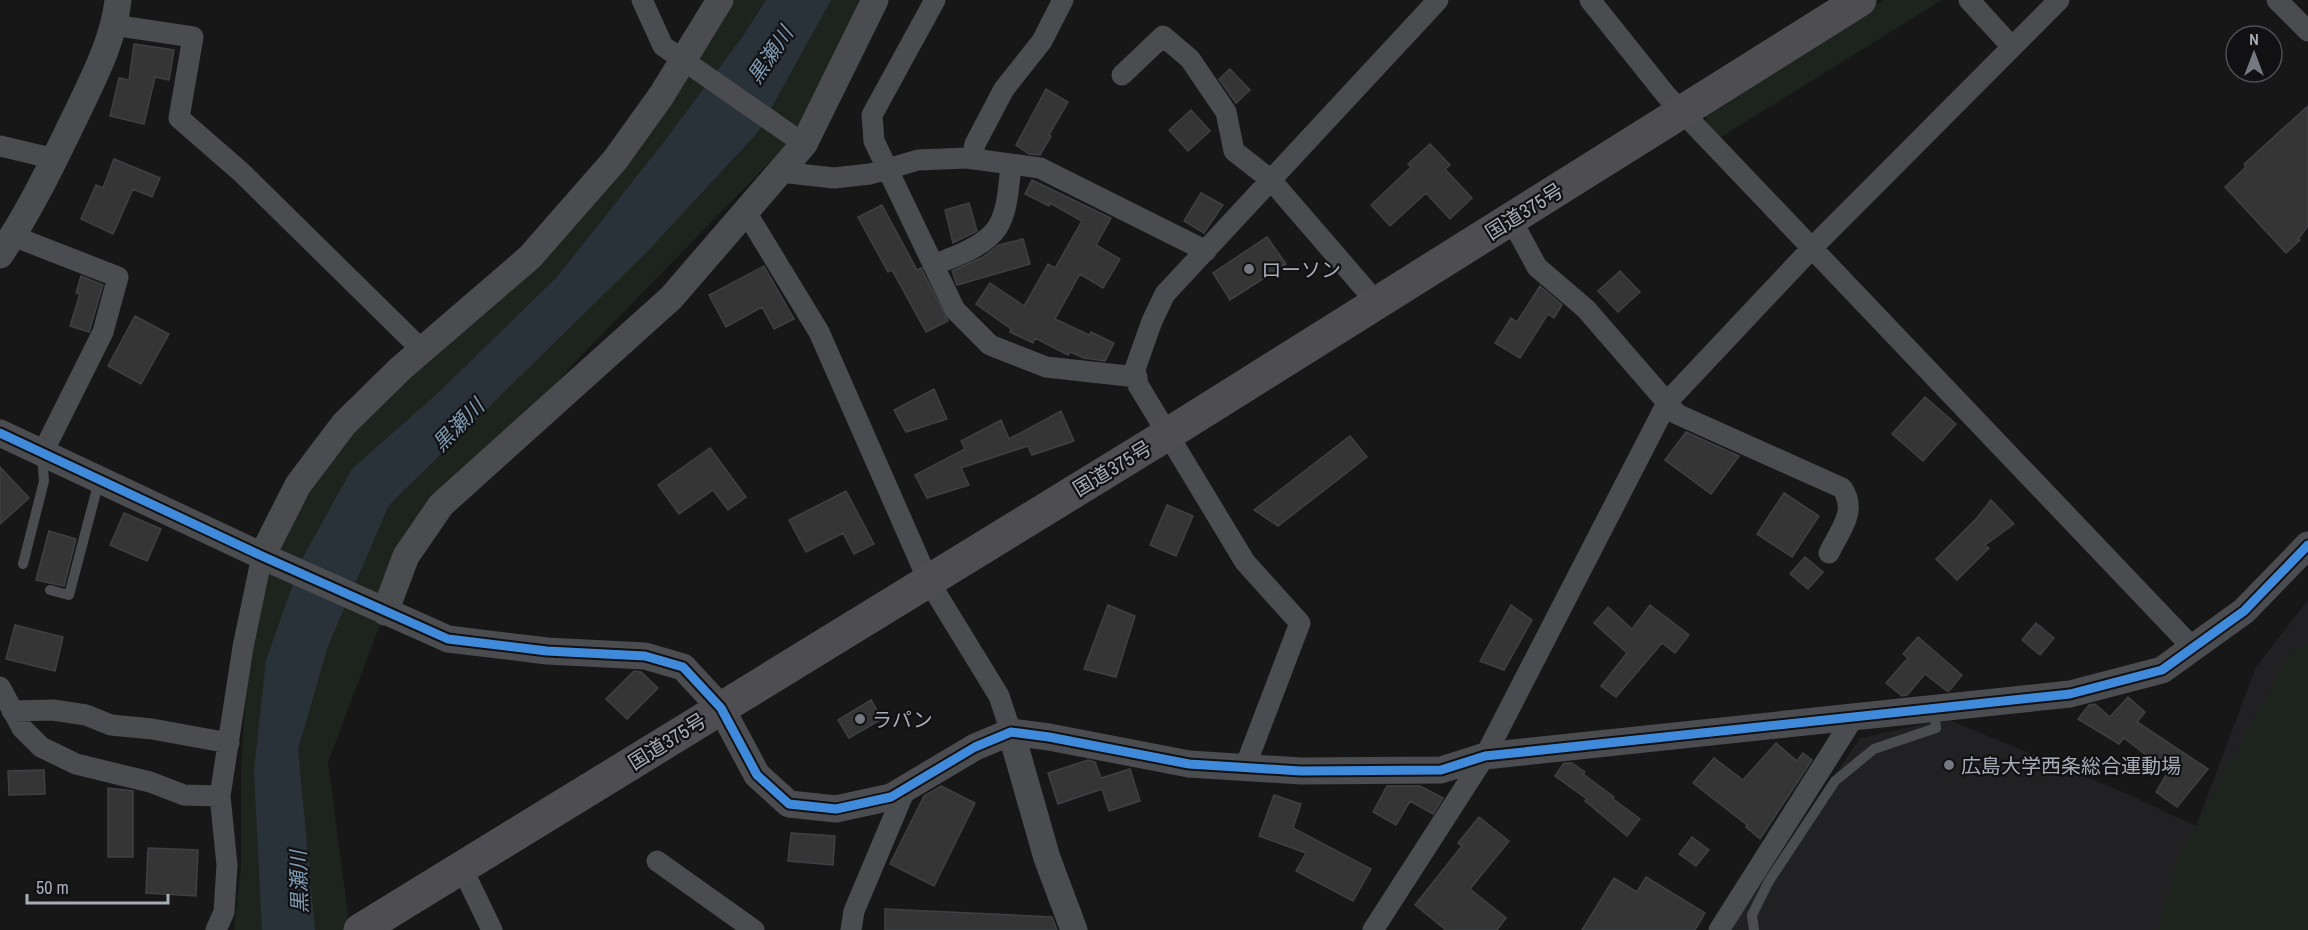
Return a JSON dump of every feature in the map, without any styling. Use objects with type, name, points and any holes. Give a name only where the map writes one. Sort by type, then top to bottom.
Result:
[{"type":"highway","name":"国道375号","points":[[360,930],[1168,434],[1860,0]]},
{"type":"street","points":[[642,0],[663,46],[798,140]]},
{"type":"street","points":[[216,930],[224,912],[227,865],[220,796],[243,647],[262,556],[298,485],[344,424],[400,369],[530,257],[615,160],[686,61],[720,0]]},
{"type":"street","points":[[385,612],[406,556],[441,505],[671,298],[780,172],[875,0]]},
{"type":"street","points":[[935,0],[872,115],[874,141],[955,310],[990,345],[1046,367],[1137,377]]},
{"type":"street","points":[[972,159],[975,144],[1004,89],[1042,41],[1063,0]]},
{"type":"street","points":[[1245,767],[1300,623],[1245,562],[1138,385],[1135,369],[1165,294],[1438,0]]},
{"type":"street","points":[[1590,0],[1682,112],[2193,648]]},
{"type":"street","points":[[1969,0],[2012,47]]},
{"type":"street","points":[[1377,929],[1485,756],[1668,401],[1812,248],[2059,0]]},
{"type":"street","points":[[2277,0],[2308,31]]},
{"type":"street","points":[[42,454],[103,332],[118,277],[6,245],[35,199],[90,85],[114,8],[193,37],[179,117],[241,172],[423,351]]},
{"type":"street","points":[[1122,75],[1163,36],[1190,59],[1226,112],[1234,151],[1271,180],[1377,303]]},
{"type":"street","points":[[0,146],[55,159]]},
{"type":"street","points":[[780,172],[834,178],[870,174],[918,160],[972,159],[1040,168],[1167,233],[1206,250]]},
{"type":"street","points":[[933,265],[974,248],[997,228],[1008,197],[1011,164]]},
{"type":"street","points":[[746,212],[819,332],[928,580],[999,696],[1047,858],[1074,930]]},
{"type":"street","points":[[1511,219],[1537,267],[1586,309],[1677,414],[1842,488],[1850,499],[1849,513],[1829,553]]},
{"type":"street","points":[[0,433],[262,556],[448,639],[547,651],[645,656],[683,667],[721,708],[757,775],[789,804],[836,809],[891,797],[975,747],[1011,732],[1049,737],[1189,764],[1300,771],[1442,770],[1485,756],[2070,694],[2162,670],[2244,611],[2308,545]]},
{"type":"street","points":[[0,687],[22,728],[41,747],[76,764],[150,782],[184,795],[220,796]]},
{"type":"street","points":[[12,711],[53,710],[86,715],[111,725],[152,729],[229,743]]},
{"type":"street","points":[[1719,930],[1854,717]]},
{"type":"street","points":[[851,930],[854,911],[905,790]]},
{"type":"street","points":[[657,861],[754,930]]},
{"type":"street","points":[[462,868],[492,930]]},
{"type":"lane","points":[[23,564],[44,482],[42,454]]},
{"type":"lane","points":[[50,590],[69,595],[99,481]]},
{"type":"lane","points":[[1754,930],[1752,915],[1769,881],[1835,781],[1875,749],[1936,728],[1934,709]]},
{"type":"shaded area","points":[[731,0],[871,0],[803,128],[577,360],[406,556],[328,762],[350,930],[234,930],[241,867],[241,769],[248,662],[281,517],[400,369],[586,193]]},
{"type":"shaded area","points":[[1883,0],[1942,0],[1718,139],[1706,125],[1706,110]]},
{"type":"shaded area","name":"広島大学西条総合運動場","points":[[2308,600],[2308,930],[1730,930],[1860,738],[1947,719],[2123,792],[2196,826],[2256,667]]},
{"type":"shaded area","points":[[2308,643],[2308,930],[2158,930],[2178,858],[2291,652]]},
{"type":"water","name":"黒瀬川","points":[[766,0],[831,0],[758,132],[647,252],[389,505],[328,646],[298,749],[315,930],[262,930],[254,770],[266,660],[302,559],[352,469],[439,392],[557,277],[663,143],[743,36]]},
{"type":"building","points":[[134,44],[174,50],[169,80],[155,77],[144,124],[110,116],[119,78],[129,80]]},
{"type":"building","points":[[1230,69],[1250,90],[1236,103],[1219,79]]},
{"type":"building","points":[[1046,89],[1068,102],[1040,155],[1029,154],[1016,145]]},
{"type":"building","points":[[2308,106],[2308,226],[2298,239],[2300,240],[2286,253],[2225,187],[2246,167],[2244,164]]},
{"type":"building","points":[[1191,110],[1210,131],[1188,151],[1169,130]]},
{"type":"building","points":[[1430,144],[1450,165],[1445,169],[1472,198],[1450,219],[1426,193],[1390,226],[1371,205],[1411,167],[1408,164]]},
{"type":"building","points":[[114,159],[160,178],[152,197],[133,189],[113,234],[81,219],[96,185],[103,188]]},
{"type":"building","points":[[1032,180],[1111,218],[1096,245],[1120,259],[1103,288],[1080,274],[1055,319],[1089,335],[1091,332],[1114,343],[1105,361],[1084,358],[1070,352],[1068,355],[1035,338],[1033,343],[1010,332],[1011,329],[976,304],[990,283],[1024,306],[1048,264],[1055,268],[1082,221],[1050,203],[1049,206],[1025,194]]},
{"type":"building","points":[[1201,193],[1223,205],[1204,233],[1184,221]]},
{"type":"building","points":[[969,203],[977,231],[953,243],[945,210]]},
{"type":"building","points":[[882,205],[917,270],[921,268],[948,321],[926,332],[892,270],[888,272],[858,217]]},
{"type":"building","name":"ローソン","points":[[1267,237],[1286,264],[1230,300],[1213,273]]},
{"type":"building","points":[[1023,239],[1030,264],[957,285],[952,271],[983,257],[999,245]]},
{"type":"building","points":[[764,266],[794,319],[774,329],[762,307],[726,327],[709,295]]},
{"type":"building","points":[[1620,271],[1640,292],[1618,312],[1598,291]]},
{"type":"building","points":[[81,276],[103,285],[89,332],[70,326],[80,294],[76,293]]},
{"type":"building","points":[[1540,286],[1562,305],[1554,318],[1548,314],[1520,358],[1495,343],[1511,318],[1517,322]]},
{"type":"building","points":[[135,316],[169,334],[141,384],[108,366]]},
{"type":"building","points":[[934,389],[947,419],[906,432],[894,410]]},
{"type":"building","points":[[1925,397],[1956,424],[1923,461],[1892,434]]},
{"type":"building","points":[[1061,411],[1074,441],[1032,455],[1028,446],[961,468],[969,485],[927,498],[915,475],[965,449],[961,441],[1001,420],[1009,439]]},
{"type":"building","points":[[1686,432],[1739,456],[1711,494],[1665,460]]},
{"type":"building","points":[[1350,436],[1367,457],[1278,526],[1254,510]]},
{"type":"building","points":[[710,448],[746,497],[728,510],[713,490],[679,514],[658,485]]},
{"type":"building","points":[[0,467],[29,498],[0,524]]},
{"type":"building","points":[[846,491],[874,544],[854,554],[843,533],[806,552],[789,520]]},
{"type":"building","points":[[1784,493],[1819,516],[1792,557],[1757,534]]},
{"type":"building","points":[[1991,500],[2014,524],[1985,545],[1989,548],[1957,580],[1936,559],[1977,518]]},
{"type":"building","points":[[1167,505],[1193,516],[1176,556],[1150,545]]},
{"type":"building","points":[[124,513],[161,529],[147,561],[110,545]]},
{"type":"building","points":[[49,531],[76,539],[64,586],[36,580]]},
{"type":"building","points":[[1805,557],[1823,572],[1808,589],[1790,574]]},
{"type":"building","points":[[1108,605],[1135,616],[1116,677],[1084,669]]},
{"type":"building","points":[[1511,605],[1532,620],[1504,670],[1480,661]]},
{"type":"building","points":[[1650,605],[1689,635],[1675,653],[1662,643],[1616,697],[1601,686],[1627,653],[1594,623],[1608,607],[1632,629]]},
{"type":"building","points":[[2036,623],[2054,638],[2040,655],[2022,640]]},
{"type":"building","points":[[15,625],[63,637],[55,671],[6,659]]},
{"type":"building","points":[[1918,637],[1962,675],[1949,691],[1925,674],[1907,695],[1902,696],[1886,683],[1908,658],[1903,654]]},
{"type":"building","points":[[634,671],[641,672],[658,688],[627,719],[606,699]]},
{"type":"building","points":[[2128,697],[2145,712],[2137,722],[2208,769],[2177,807],[2156,792],[2168,772],[2124,738],[2119,744],[2078,719],[2089,705],[2095,704],[2110,717]]},
{"type":"building","name":"ラパン","points":[[871,700],[882,719],[849,738],[838,720]]},
{"type":"building","points":[[1776,743],[1797,761],[1803,753],[1812,760],[1760,839],[1746,827],[1747,825],[1693,783],[1714,758],[1743,780]]},
{"type":"building","points":[[1088,760],[1095,762],[1101,778],[1130,769],[1140,801],[1109,811],[1102,789],[1058,804],[1048,773]]},
{"type":"building","points":[[1564,763],[1572,763],[1585,772],[1583,774],[1640,819],[1627,836],[1585,801],[1587,799],[1555,776]]},
{"type":"building","points":[[44,770],[45,794],[9,795],[8,771]]},
{"type":"building","points":[[941,786],[975,803],[934,886],[890,864],[924,796]]},
{"type":"building","points":[[1387,786],[1420,786],[1443,798],[1433,814],[1410,801],[1396,825],[1373,812]]},
{"type":"building","points":[[108,788],[133,791],[133,857],[108,857]]},
{"type":"building","points":[[1274,795],[1301,804],[1293,828],[1371,869],[1353,901],[1296,871],[1306,853],[1259,836]]},
{"type":"building","points":[[1479,817],[1509,841],[1470,889],[1506,918],[1497,930],[1446,930],[1415,905],[1462,846],[1458,843]]},
{"type":"building","points":[[791,833],[835,836],[833,865],[788,861]]},
{"type":"building","points":[[1692,837],[1709,850],[1696,866],[1679,854]]},
{"type":"building","points":[[148,848],[198,850],[196,896],[146,893]]},
{"type":"building","points":[[1646,877],[1705,913],[1695,930],[1582,930],[1614,878],[1637,892]]},
{"type":"building","points":[[885,909],[1052,917],[1057,930],[885,930]]},
{"type":"cycle path","points":[[0,433],[262,556],[448,639],[547,651],[645,656],[683,667],[721,708],[757,775],[789,804],[836,809],[891,797],[975,747],[1011,732],[1049,737],[1189,764],[1301,771],[1441,770],[1485,756],[2070,694],[2162,670],[2244,611],[2308,545]]},
{"type":"place","name":"ローソン","points":[[1249,269]]},
{"type":"place","name":"ラパン","points":[[860,719]]},
{"type":"place","name":"広島大学西条総合運動場","points":[[1949,765]]}]
